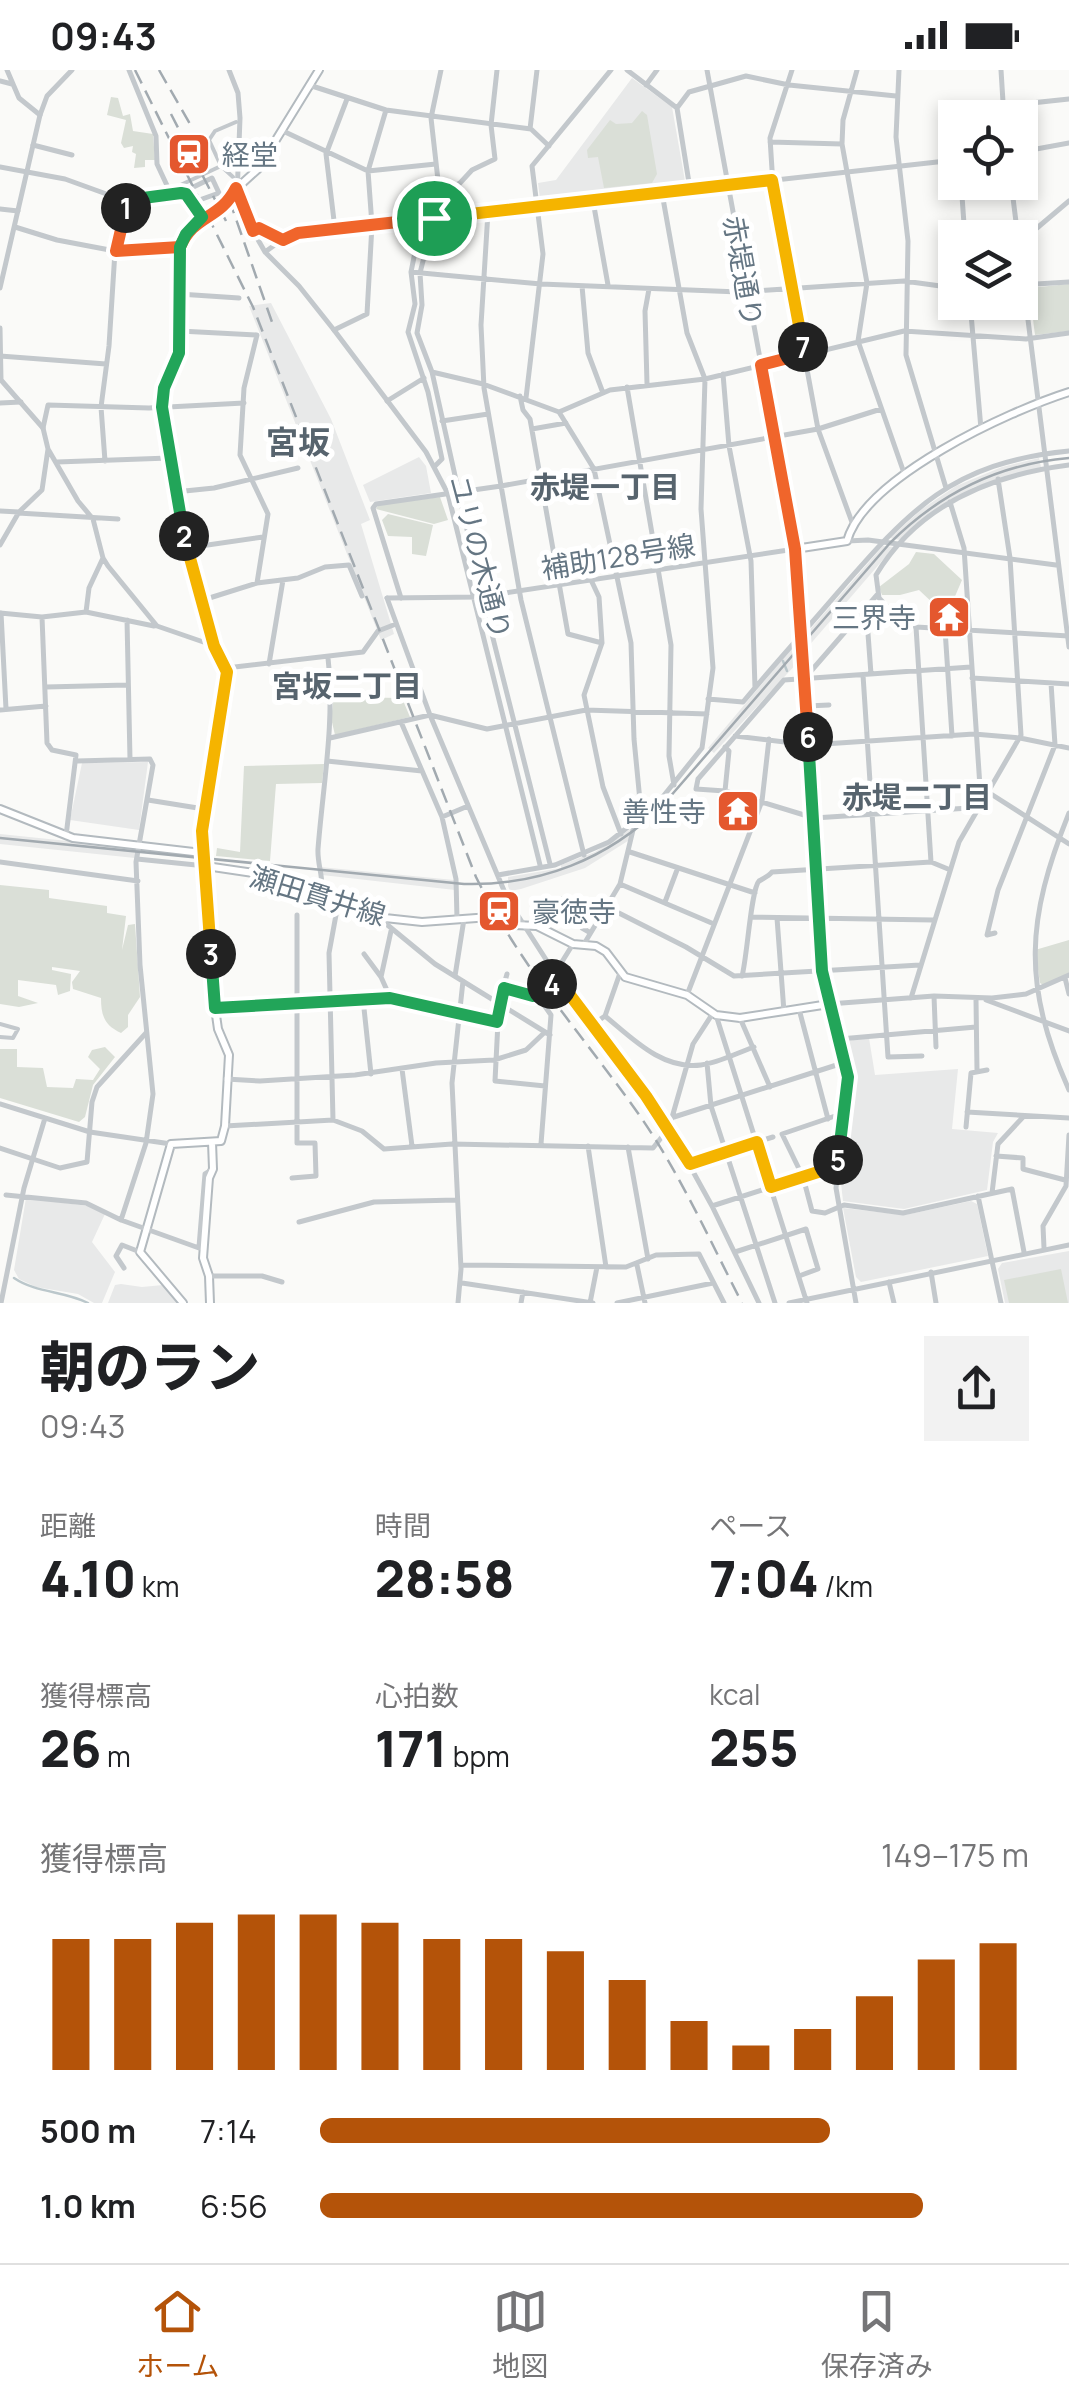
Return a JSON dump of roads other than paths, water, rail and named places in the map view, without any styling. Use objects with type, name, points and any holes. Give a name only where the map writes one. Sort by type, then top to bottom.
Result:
[{"type":"main road","points":[[183,1303],[140,1252],[171,1144],[221,1141],[225,1126],[228,1048],[218,1029],[215,1008],[202,853],[204,809],[226,668],[214,646],[174,492],[162,407],[164,388],[179,353],[180,247],[186,234],[202,217],[217,214],[227,206],[236,188],[258,169],[319,70]]},
{"type":"main road","points":[[795,549],[847,541],[853,525],[904,473],[1037,402],[1069,392]]},
{"type":"main road","name":"赤堤通り","points":[[795,549],[822,971],[829,1004]]},
{"type":"main road","points":[[0,809],[66,836],[202,853]]},
{"type":"main road","name":"瀬田貫井線","points":[[206,866],[249,872],[376,916],[416,922],[490,917],[524,924]]},
{"type":"main road","points":[[524,924],[606,952],[620,973],[687,995],[715,1014],[740,1018],[829,1004]]},
{"type":"main road","points":[[210,1303],[203,1258],[212,1142]]},
{"type":"street","points":[[7,70],[20,98],[40,116]]},
{"type":"street","points":[[0,288],[3,261],[15,227],[40,116],[47,96],[72,70]]},
{"type":"street","points":[[129,70],[156,136],[158,164],[172,192]]},
{"type":"street","points":[[230,70],[240,118],[236,188]]},
{"type":"street","points":[[441,70],[430,118],[441,200]]},
{"type":"street","points":[[436,466],[442,459],[424,378],[408,332],[415,304],[411,272],[416,247],[447,190],[495,158],[491,125],[497,70]]},
{"type":"street","points":[[530,129],[537,70]]},
{"type":"street","points":[[602,642],[568,634],[523,397],[542,284],[543,254],[532,166],[612,70]]},
{"type":"street","points":[[627,70],[677,108],[690,190]]},
{"type":"street","points":[[646,84],[657,70]]},
{"type":"street","name":"赤堤通り","points":[[707,70],[795,549]]},
{"type":"street","points":[[792,70],[770,142],[772,180],[818,429],[853,525]]},
{"type":"street","points":[[857,70],[843,120],[842,144],[867,283],[858,342],[904,473]]},
{"type":"street","points":[[899,70],[899,166],[908,241],[906,354],[946,488]]},
{"type":"street","points":[[1001,70],[1003,100]]},
{"type":"street","points":[[677,108],[689,92],[746,76],[786,85],[897,96]]},
{"type":"street","points":[[0,81],[12,84]]},
{"type":"street","points":[[309,85],[386,110],[530,129],[549,146]]},
{"type":"street","points":[[335,229],[326,154],[347,99]]},
{"type":"street","points":[[1038,103],[1069,100]]},
{"type":"street","points":[[334,330],[367,314],[372,225],[368,171],[386,110]]},
{"type":"street","points":[[233,177],[221,166],[209,140],[215,131],[236,122]]},
{"type":"street","points":[[284,131],[368,171],[436,164]]},
{"type":"street","points":[[770,142],[842,144]]},
{"type":"street","points":[[1038,149],[1069,143]]},
{"type":"street","points":[[32,145],[72,154]]},
{"type":"street","points":[[265,252],[290,234],[938,162]]},
{"type":"street","points":[[172,192],[221,166]]},
{"type":"street","points":[[0,167],[65,179],[128,200],[172,192],[186,194],[202,217]]},
{"type":"street","points":[[181,193],[212,178],[218,192],[191,204]]},
{"type":"street","name":"ユリの木通り","points":[[236,188],[265,252],[334,330],[436,466],[448,494],[540,865]]},
{"type":"street","points":[[498,875],[584,855],[621,834],[674,784],[702,748],[713,668],[701,450],[705,379],[686,333],[662,193]]},
{"type":"street","points":[[104,461],[101,408],[116,251],[128,200]]},
{"type":"street","points":[[593,200],[608,284]]},
{"type":"street","points":[[1038,226],[1069,201]]},
{"type":"street","points":[[0,209],[18,211]]},
{"type":"street","points":[[488,212],[481,325],[483,384],[520,591],[584,855]]},
{"type":"street","points":[[445,217],[426,249],[420,273],[422,305],[417,334],[432,372],[550,864]]},
{"type":"street","points":[[15,227],[116,251],[180,247]]},
{"type":"street","points":[[253,231],[259,228],[283,240]]},
{"type":"street","points":[[411,272],[542,284],[747,292],[867,283],[938,286]]},
{"type":"street","points":[[1038,284],[1069,282]]},
{"type":"street","points":[[582,286],[588,353],[602,393]]},
{"type":"street","points":[[646,384],[648,289]]},
{"type":"street","points":[[179,294],[240,298]]},
{"type":"street","points":[[972,320],[981,431]]},
{"type":"street","points":[[1027,320],[1069,646]]},
{"type":"street","points":[[0,328],[2,380],[43,428],[48,449],[93,519],[103,558],[157,626]]},
{"type":"street","points":[[180,331],[257,335],[244,388],[240,454],[268,514],[257,582]]},
{"type":"street","points":[[560,412],[602,393],[627,387],[705,379],[904,332],[1030,338],[1069,333]]},
{"type":"street","points":[[1,356],[108,364]]},
{"type":"street","points":[[432,372],[483,384],[560,412],[594,470],[630,643],[640,801],[620,884],[584,944]]},
{"type":"street","points":[[723,374],[729,446],[750,556],[755,688]]},
{"type":"street","points":[[387,400],[424,378]]},
{"type":"street","points":[[627,387],[670,644],[670,756],[674,784]]},
{"type":"street","points":[[0,403],[22,402]]},
{"type":"street","points":[[43,428],[48,405],[101,408],[244,404]]},
{"type":"street","points":[[400,598],[373,508],[376,504],[729,446],[818,429],[881,408]]},
{"type":"street","points":[[442,422],[488,414]]},
{"type":"street","points":[[532,429],[566,423]]},
{"type":"street","points":[[0,544],[19,512],[42,490],[48,449]]},
{"type":"street","points":[[708,699],[744,702],[904,518],[946,488],[989,468],[1069,451]]},
{"type":"street","points":[[56,462],[169,458]]},
{"type":"street","points":[[1068,636],[916,627],[894,614],[878,594],[876,572],[926,518],[950,502],[998,479],[1069,465]]},
{"type":"street","points":[[174,492],[298,468]]},
{"type":"street","points":[[912,998],[959,842],[1020,738],[1010,558],[998,479]]},
{"type":"street","points":[[9,498],[9,511]]},
{"type":"street","points":[[950,502],[964,552],[980,787],[1069,844]]},
{"type":"street","points":[[0,511],[118,519]]},
{"type":"street","points":[[187,548],[263,537]]},
{"type":"street","points":[[847,541],[899,544],[1069,568]]},
{"type":"street","name":"補助128号線","points":[[396,624],[387,598],[473,598],[795,549]]},
{"type":"street","points":[[86,612],[89,588],[103,558]]},
{"type":"street","points":[[202,600],[257,582],[298,578],[325,567],[350,565],[362,596]]},
{"type":"street","points":[[269,664],[283,580]]},
{"type":"street","points":[[591,580],[599,597],[602,642],[584,686],[586,710],[603,788],[621,834]]},
{"type":"street","points":[[804,678],[878,594]]},
{"type":"street","points":[[866,606],[871,674]]},
{"type":"street","points":[[46,706],[3,709],[0,613],[42,617],[86,612],[157,626],[214,646]]},
{"type":"street","points":[[42,617],[48,747],[76,755],[66,836]]},
{"type":"street","points":[[126,620],[130,759]]},
{"type":"street","points":[[226,668],[362,652],[378,631],[396,624],[508,900],[557,976],[669,1128],[759,1303]]},
{"type":"street","points":[[916,627],[931,862]]},
{"type":"street","points":[[945,629],[952,736]]},
{"type":"street","points":[[321,896],[324,885],[318,854],[332,692],[328,658]]},
{"type":"street","points":[[971,667],[784,680],[698,779],[696,789],[725,791],[814,818],[970,808],[977,812]]},
{"type":"street","points":[[863,674],[886,1034],[891,1059],[922,1056]]},
{"type":"street","points":[[972,678],[1069,684]]},
{"type":"street","points":[[995,933],[987,935],[998,890],[1055,745],[1052,683]]},
{"type":"street","points":[[46,687],[127,685]]},
{"type":"street","points":[[806,706],[829,704]]},
{"type":"street","points":[[330,738],[430,715],[477,728],[505,727],[586,710],[706,714]]},
{"type":"street","points":[[401,722],[442,817],[456,879],[460,919],[455,976]]},
{"type":"street","points":[[734,736],[809,744],[974,734],[1069,748]]},
{"type":"street","points":[[687,995],[762,801],[769,739]]},
{"type":"street","points":[[725,747],[729,751],[725,791]]},
{"type":"street","points":[[702,748],[716,758]]},
{"type":"street","points":[[327,760],[422,772]]},
{"type":"street","points":[[76,761],[152,761],[137,859],[153,1094],[146,1142],[121,1220]]},
{"type":"street","points":[[147,798],[204,809]]},
{"type":"street","points":[[442,817],[468,806]]},
{"type":"street","points":[[1069,813],[1034,928],[1033,951],[1044,1021],[1069,1090]]},
{"type":"street","points":[[630,852],[755,893]]},
{"type":"street","points":[[137,859],[206,866]]},
{"type":"street","points":[[0,862],[138,881]]},
{"type":"street","points":[[742,976],[755,893],[760,882],[772,872],[931,862],[948,869]]},
{"type":"street","points":[[665,902],[677,870]]},
{"type":"street","points":[[620,884],[714,924]]},
{"type":"street","points":[[537,901],[564,900],[582,928],[589,932]]},
{"type":"street","points":[[333,1120],[329,953],[338,904]]},
{"type":"street","points":[[606,907],[734,976],[921,965]]},
{"type":"street","points":[[292,1178],[316,1176],[315,1143],[298,1143],[296,1120],[297,915]]},
{"type":"street","points":[[376,916],[420,953],[548,1033]]},
{"type":"street","points":[[751,917],[933,920]]},
{"type":"street","points":[[777,918],[784,1012]]},
{"type":"street","points":[[381,976],[391,930]]},
{"type":"street","points":[[504,988],[537,995],[557,976],[574,944]]},
{"type":"street","points":[[364,954],[381,976],[390,998]]},
{"type":"street","points":[[592,1025],[604,1016],[620,973]]},
{"type":"street","points":[[507,974],[499,1002],[495,1081],[545,1086]]},
{"type":"street","points":[[829,1004],[934,996],[992,998],[1038,990],[1067,976],[1069,994]]},
{"type":"street","points":[[458,1303],[461,1265],[452,1144],[453,1063],[463,980]]},
{"type":"street","points":[[537,995],[551,1015],[541,1144]]},
{"type":"street","points":[[934,996],[936,1047]]},
{"type":"street","points":[[215,1008],[390,998],[497,1022]]},
{"type":"street","points":[[364,999],[372,1074]]},
{"type":"street","points":[[980,999],[1069,1030]]},
{"type":"street","points":[[976,1071],[980,999]]},
{"type":"street","name":"赤堤通り","points":[[829,1004],[846,1062],[848,1084],[837,1166],[838,1206],[856,1303]]},
{"type":"street","points":[[800,1009],[828,1118]]},
{"type":"street","points":[[715,1014],[807,1301]]},
{"type":"street","points":[[225,1126],[333,1120],[362,1131],[379,1148],[541,1144],[653,1148],[674,1118],[693,1044],[715,1014]]},
{"type":"street","points":[[604,1016],[654,1056],[688,1064],[706,1063],[754,1047]]},
{"type":"street","points":[[740,1018],[770,1087]]},
{"type":"street","points":[[840,1039],[976,1027]]},
{"type":"street","points":[[0,1148],[60,1168],[88,1162],[92,1102],[98,1088],[146,1033]]},
{"type":"street","points":[[226,1079],[260,1081],[372,1074],[494,1060],[526,1050],[548,1033]]},
{"type":"street","points":[[674,1118],[846,1062]]},
{"type":"street","points":[[706,1063],[711,1106],[775,1303]]},
{"type":"street","points":[[402,1070],[412,1146]]},
{"type":"street","points":[[966,1127],[971,1073],[987,1070]]},
{"type":"street","points":[[0,1104],[90,1132],[171,1144]]},
{"type":"street","points":[[967,1112],[1069,1118]]},
{"type":"street","points":[[844,1113],[782,1134],[803,1177],[812,1211],[825,1214],[838,1206],[903,1212],[1012,1190],[1024,1252]]},
{"type":"street","points":[[992,1193],[998,1144],[1024,1116]]},
{"type":"street","points":[[4,1302],[32,1158],[45,1118]]},
{"type":"street","points":[[1044,1248],[1046,1219],[1067,1184],[1069,1135]]},
{"type":"street","points":[[690,1164],[773,1137]]},
{"type":"street","points":[[588,1146],[606,1267]]},
{"type":"street","points":[[628,1147],[648,1259]]},
{"type":"street","points":[[996,1156],[1023,1158],[1023,1169],[1067,1184]]},
{"type":"street","points":[[712,1206],[837,1166]]},
{"type":"street","points":[[203,1258],[199,1248],[205,1174],[212,1169]]},
{"type":"street","points":[[6,1195],[86,1203],[199,1248]]},
{"type":"street","points":[[978,1196],[1001,1303]]},
{"type":"street","points":[[299,1222],[374,1202],[456,1200]]},
{"type":"street","points":[[735,1252],[806,1229],[818,1269],[799,1276]]},
{"type":"street","points":[[124,1268],[116,1256],[122,1245],[140,1252]]},
{"type":"street","points":[[789,1303],[1069,1245]]},
{"type":"street","points":[[461,1265],[606,1267],[637,1265],[676,1253],[699,1254],[724,1303]]},
{"type":"street","points":[[637,1265],[645,1300]]},
{"type":"street","points":[[461,1283],[591,1303],[597,1267]]},
{"type":"street","points":[[931,1272],[936,1303]]},
{"type":"street","points":[[208,1276],[262,1276],[282,1282]]},
{"type":"street","points":[[618,1303],[714,1282]]},
{"type":"street","points":[[889,1282],[894,1303]]},
{"type":"street","points":[[521,1303],[523,1292]]},
{"type":"waterway","points":[[783,661],[787,671]]},
{"type":"waterway","points":[[14,1278],[88,1303]]},
{"type":"tram line","points":[[0,838],[464,884],[519,880],[571,866],[619,841],[662,806],[909,525],[950,496],[994,474],[1069,458]]},
{"type":"railway","points":[[135,70],[253,307],[476,877],[530,968],[651,1132],[742,1303]]},
{"type":"railway","points":[[159,70],[190,124]]},
{"type":"railway","points":[[171,114],[226,221]]},
{"type":"railway","points":[[229,199],[272,322]]},
{"type":"place","name":"経堂","points":[[189,154]]},
{"type":"place","name":"三界寺","points":[[949,617]]},
{"type":"place","name":"善性寺","points":[[738,811]]},
{"type":"place","name":"豪徳寺","points":[[499,911]]},
{"type":"district","name":"宮坂","points":[[298,442]]},
{"type":"district","name":"赤堤一丁目","points":[[605,486]]},
{"type":"district","name":"宮坂二丁目","points":[[347,685]]},
{"type":"district","name":"赤堤二丁目","points":[[917,796]]}]
